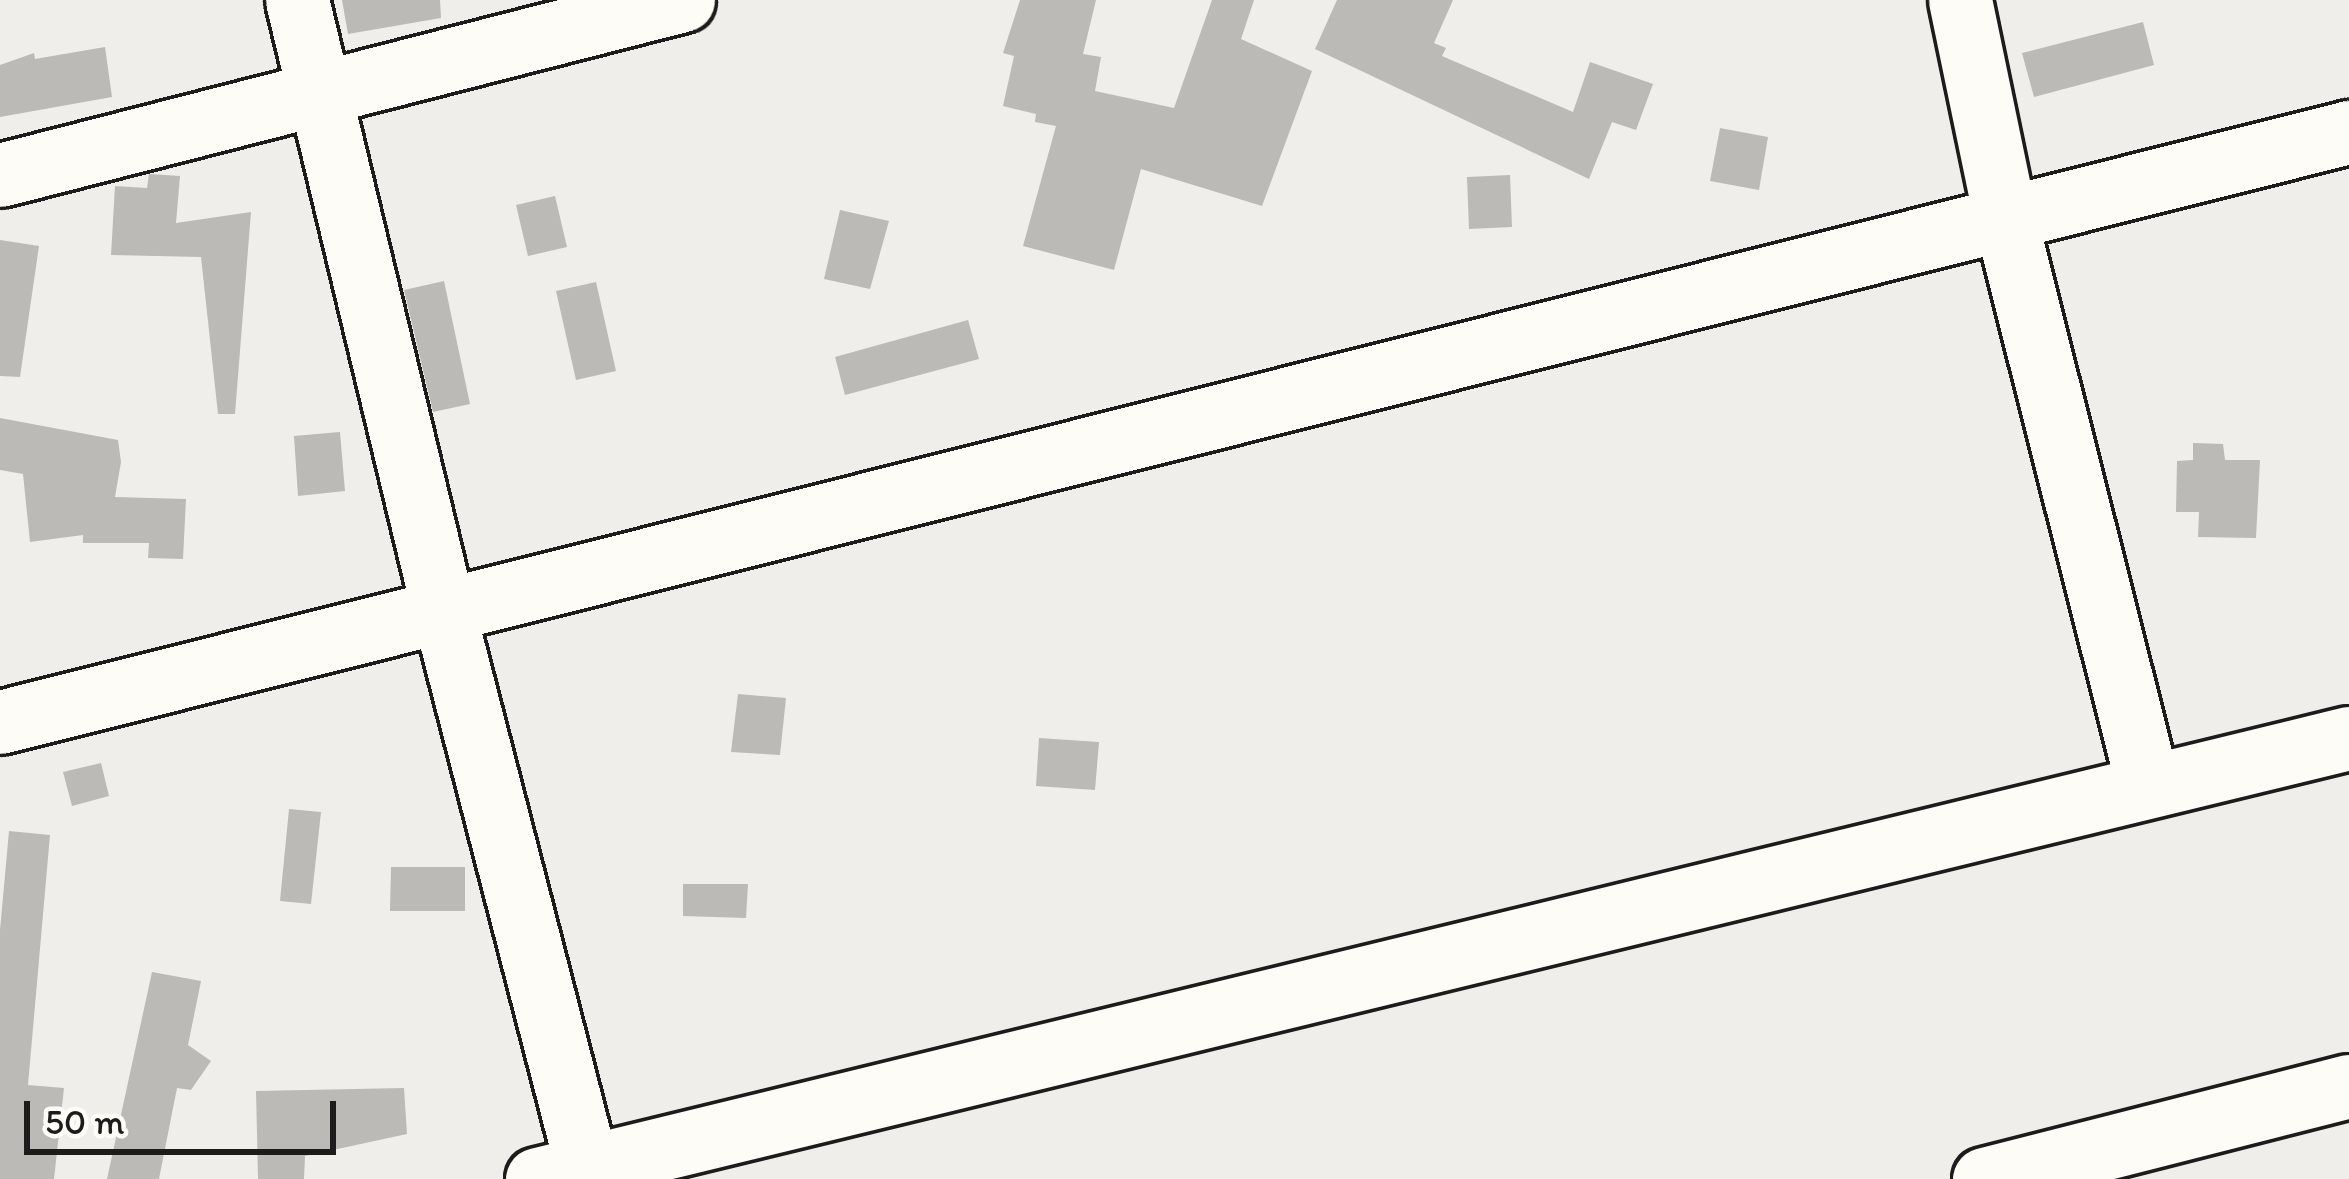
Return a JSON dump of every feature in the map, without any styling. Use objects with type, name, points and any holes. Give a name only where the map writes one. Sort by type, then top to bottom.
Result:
[{"type":"street","points":[[296,0],[444,613],[572,1176],[2349,738]]},
{"type":"street","points":[[0,175],[683,0]]},
{"type":"street","points":[[1960,0],[2005,218],[2148,786]]},
{"type":"street","points":[[0,722],[2349,132]]},
{"type":"street","points":[[1984,1179],[2349,1086]]},
{"type":"building","points":[[342,0],[440,0],[441,18],[348,34]]},
{"type":"building","points":[[1020,0],[1096,0],[1083,54],[1101,57],[1095,91],[1174,108],[1212,0],[1254,0],[1241,39],[1312,71],[1262,206],[1141,169],[1114,270],[1023,246],[1056,126],[1035,122],[1036,114],[1003,106],[1014,56],[1003,53]]},
{"type":"building","points":[[1337,0],[1453,0],[1434,43],[1446,48],[1442,56],[1573,112],[1590,62],[1653,84],[1636,130],[1612,122],[1589,179],[1315,49]]},
{"type":"building","points":[[2143,22],[2154,65],[2034,97],[2022,53]]},
{"type":"building","points":[[105,47],[112,97],[0,117],[0,65],[34,53],[35,59]]},
{"type":"building","points":[[1720,128],[1768,137],[1759,190],[1710,181]]},
{"type":"building","points":[[149,174],[180,176],[176,223],[251,212],[235,414],[218,414],[201,257],[111,255],[115,186],[147,188]]},
{"type":"building","points":[[1510,175],[1512,227],[1469,229],[1467,177]]},
{"type":"building","points":[[555,196],[567,247],[528,256],[516,205]]},
{"type":"building","points":[[840,210],[889,221],[870,289],[824,279]]},
{"type":"building","points":[[0,240],[39,246],[20,377],[0,376]]},
{"type":"building","points":[[444,281],[470,404],[433,412],[404,290]]},
{"type":"building","points":[[596,282],[616,371],[576,380],[556,291]]},
{"type":"building","points":[[968,320],[979,359],[845,395],[835,357]]},
{"type":"building","points":[[0,418],[118,440],[121,462],[115,497],[186,499],[183,559],[148,558],[149,543],[83,543],[83,535],[30,542],[23,474],[0,470]]},
{"type":"building","points":[[340,432],[345,491],[298,496],[294,436]]},
{"type":"building","points":[[2193,443],[2223,444],[2225,460],[2260,460],[2256,538],[2198,537],[2199,512],[2176,512],[2177,461],[2193,460]]},
{"type":"building","points":[[738,694],[786,698],[780,755],[731,752]]},
{"type":"building","points":[[1039,738],[1099,742],[1095,790],[1036,786]]},
{"type":"building","points":[[101,763],[109,796],[72,806],[63,772]]},
{"type":"building","points":[[289,809],[321,812],[311,904],[280,901]]},
{"type":"building","points":[[9,831],[50,835],[28,1085],[64,1088],[54,1179],[0,1179],[0,930]]},
{"type":"building","points":[[391,867],[465,867],[465,911],[390,911]]},
{"type":"building","points":[[683,884],[748,884],[746,918],[683,916]]},
{"type":"building","points":[[152,972],[201,981],[188,1045],[211,1061],[191,1090],[177,1088],[159,1179],[107,1179]]},
{"type":"building","points":[[404,1088],[407,1134],[305,1156],[304,1179],[258,1179],[256,1091]]}]
